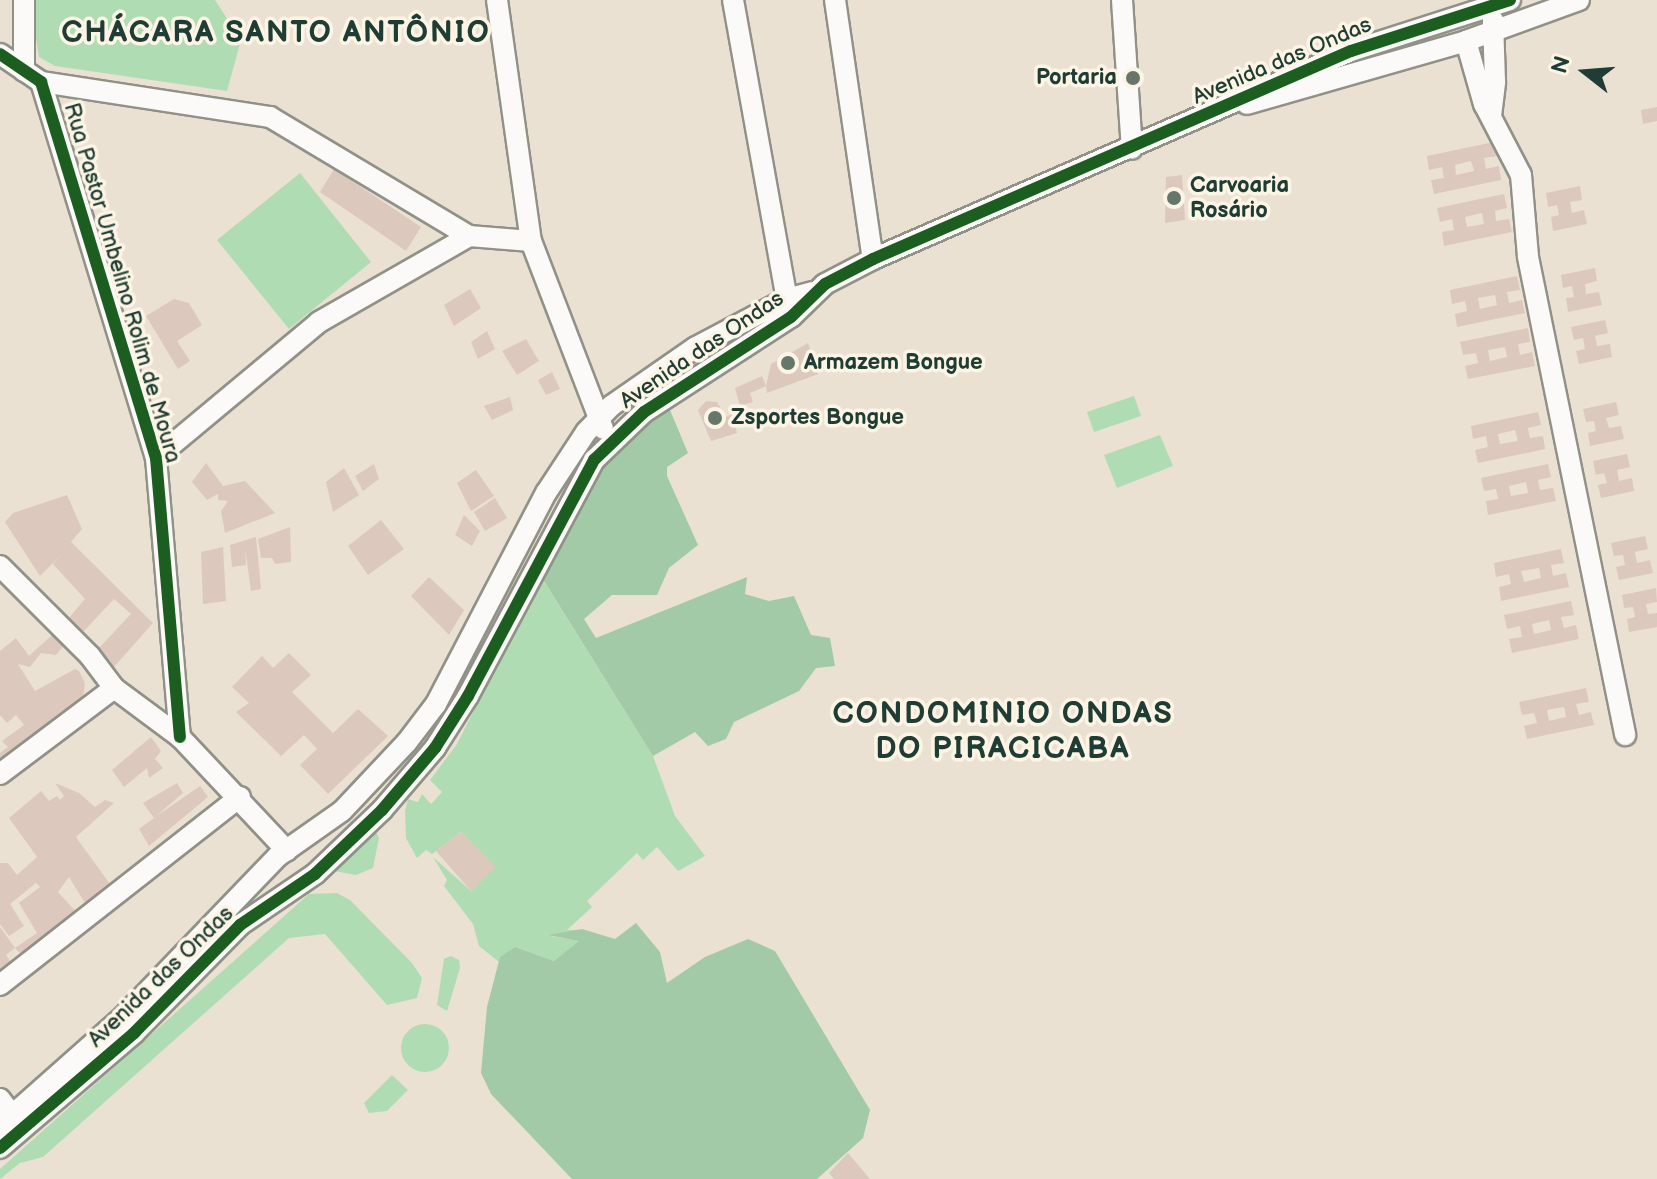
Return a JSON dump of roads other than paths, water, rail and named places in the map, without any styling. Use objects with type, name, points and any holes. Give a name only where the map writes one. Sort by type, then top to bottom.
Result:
[{"type":"street","points":[[24,0],[24,71]]},
{"type":"street","points":[[497,0],[531,241],[600,418],[606,445]]},
{"type":"street","points":[[733,0],[787,299]]},
{"type":"street","points":[[835,0],[873,259]]},
{"type":"street","points":[[1122,0],[1132,149]]},
{"type":"street","name":"Avenida das Ondas","points":[[1227,105],[1269,101],[1383,67],[1579,0]]},
{"type":"street","points":[[1502,3],[1492,30],[1486,83],[1491,116],[1521,175],[1528,257],[1625,735]]},
{"type":"street","name":"Avenida das Ondas","points":[[12,1124],[134,1033],[240,925],[315,874],[382,810],[435,748],[570,497],[606,445],[644,412],[723,361],[742,335],[787,299],[813,292],[873,259],[1132,149],[1351,51],[1502,3]]},
{"type":"street","points":[[1383,67],[1387,49],[1454,19]]},
{"type":"street","points":[[1466,41],[1486,83]]},
{"type":"street","points":[[1269,101],[1284,89],[1342,63],[1351,51]]},
{"type":"street","name":"Rua Pastor Umbelino Rolim de Moura","points":[[0,54],[41,82],[156,458],[180,737]]},
{"type":"street","points":[[41,82],[270,117],[469,236],[531,241]]},
{"type":"street","points":[[156,458],[319,322],[469,236]]},
{"type":"street","name":"Avenida das Ondas","points":[[0,1148],[12,1124],[125,1015],[283,854],[357,796],[436,704],[546,493],[600,418],[652,376],[714,338],[742,335],[791,317],[813,292]]},
{"type":"street","points":[[714,338],[723,361]]},
{"type":"street","points":[[0,566],[90,656],[114,688],[180,737],[240,797],[283,854],[295,864],[297,876],[291,893]]},
{"type":"street","points":[[0,774],[114,688]]},
{"type":"street","points":[[315,874],[327,853],[322,841],[357,796]]},
{"type":"street","points":[[0,985],[240,797]]},
{"type":"street","points":[[0,1099],[12,1124]]},
{"type":"place","name":"Portaria","points":[[1133,78]]},
{"type":"place","name":"Carvoaria Rosário","points":[[1174,198]]},
{"type":"place","name":"Armazem Bongue","points":[[788,363]]},
{"type":"place","name":"Zsportes Bongue","points":[[715,418]]},
{"type":"district","name":"CHÁCARA SANTO ANTÔNIO","points":[[276,33]]},
{"type":"district","name":"CONDOMINIO ONDAS DO PIRACICABA","points":[[1003,731]]}]
